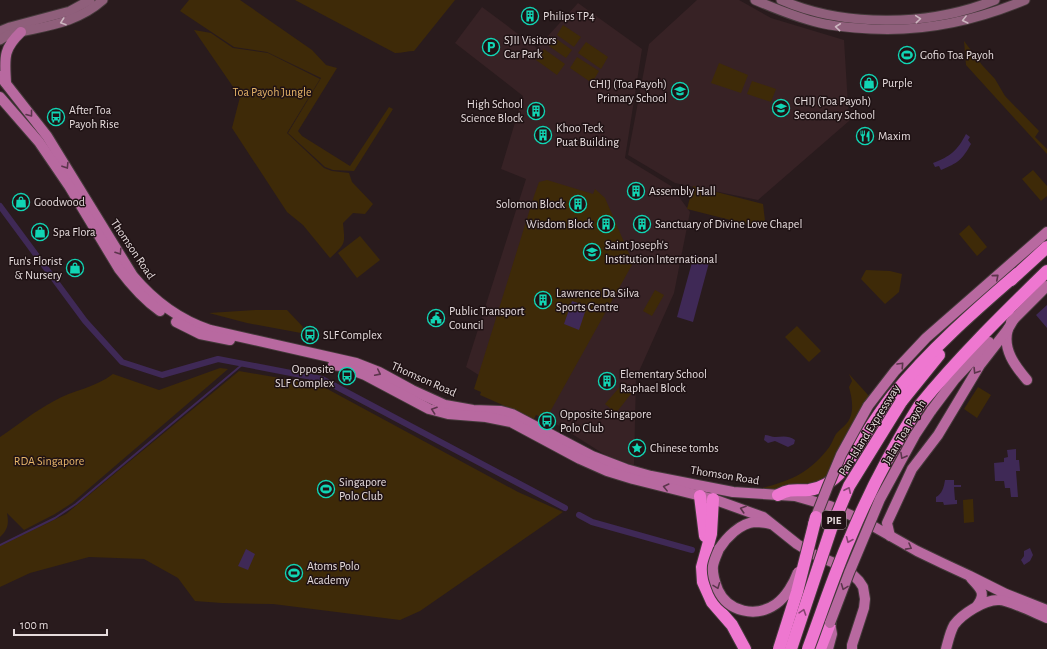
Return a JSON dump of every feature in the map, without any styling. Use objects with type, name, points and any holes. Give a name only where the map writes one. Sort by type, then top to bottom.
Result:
[{"type":"highway","name":"Pan-Island Expressway","points":[[791,649],[831,529],[846,493],[888,422],[901,402],[932,364],[1017,274],[1047,247]]},
{"type":"highway","name":"PIE","points":[[808,649],[833,578],[853,530],[890,454],[919,406],[946,373],[971,346],[1047,271]]},
{"type":"highway","points":[[778,495],[787,490],[808,490],[823,486],[836,479],[877,417],[925,359],[971,313],[1017,274]]},
{"type":"highway","points":[[700,496],[713,547]]},
{"type":"highway","points":[[713,499],[711,534],[713,547],[702,566],[703,582],[712,602],[732,625],[745,649]]},
{"type":"highway","points":[[779,649],[797,592],[816,517]]},
{"type":"highway","points":[[820,649],[830,623]]},
{"type":"main road","points":[[0,31],[70,11],[90,0]]},
{"type":"main road","points":[[0,40],[8,35],[65,22],[86,13],[103,0]]},
{"type":"main road","points":[[754,0],[802,18],[826,25],[860,29],[906,30],[940,26],[967,20],[1025,0]]},
{"type":"main road","points":[[781,0],[802,8],[837,16],[873,20],[929,18],[959,12],[995,0]]},
{"type":"main road","points":[[3,80],[5,56],[12,41],[21,32]]},
{"type":"main road","name":"Thomson Road","points":[[3,80],[47,136],[133,276],[141,286],[159,302],[172,312],[190,322],[210,330],[356,363],[379,372],[412,390],[445,405],[473,410],[501,411],[512,414],[592,456],[626,469],[651,476],[733,492],[795,496],[830,506],[864,521],[916,551],[1006,594],[1047,610]]},
{"type":"main road","name":"Thomson Road","points":[[0,97],[39,142],[69,186],[127,280],[146,300],[170,318],[187,329],[207,337],[269,346],[294,356],[341,366],[370,378],[433,411],[448,414],[486,417],[511,422],[580,459],[607,471],[713,499],[757,514],[797,544],[813,554],[846,568],[859,580],[863,587],[865,599],[864,608],[852,649]]},
{"type":"main road","points":[[771,524],[753,522],[745,525],[723,542],[713,547],[713,567],[716,584],[720,594],[731,605],[739,610],[755,612],[762,611],[777,604],[792,584],[797,576],[816,517],[841,455],[868,406],[895,371],[926,338],[1047,232]]},
{"type":"main road","name":"Jalan Toa Payoh","points":[[830,623],[880,499],[915,435],[955,380],[989,342],[1047,286]]},
{"type":"main road","points":[[890,536],[886,523],[912,469],[938,435],[980,365],[1015,318]]},
{"type":"main road","points":[[1008,329],[1006,340],[1014,365],[1028,380]]},
{"type":"main road","points":[[970,576],[982,593],[982,598],[977,606]]},
{"type":"main road","points":[[946,649],[953,626],[966,613],[977,606],[998,599],[1047,618]]},
{"type":"main road","points":[[953,649],[957,631],[974,613],[990,607],[1024,608]]},
{"type":"main road","points":[[828,649],[832,634],[830,623]]},
{"type":"shaded area","points":[[697,0],[739,0],[771,18],[844,40],[849,121],[758,200],[675,183],[628,155],[649,44]]},
{"type":"shaded area","name":"Saint Joseph's Institution International","points":[[578,3],[642,49],[625,158],[671,186],[690,212],[674,293],[636,378],[634,465],[610,458],[466,367],[526,179],[501,169],[523,96],[455,43],[482,7],[537,48]]},
{"type":"shaded area","points":[[966,134],[970,137],[968,140],[971,144],[965,154],[956,163],[941,170],[939,166],[935,167],[933,163],[953,152],[960,145]]},
{"type":"shaded area","points":[[694,255],[710,259],[693,322],[677,317]]},
{"type":"shaded area","points":[[572,301],[587,306],[579,330],[564,324]]},
{"type":"shaded area","points":[[1047,305],[1047,328],[1036,315]]},
{"type":"shaded area","points":[[765,435],[787,437],[795,440],[794,444],[788,447],[775,441],[768,443],[764,440]]},
{"type":"shaded area","points":[[1016,449],[1016,460],[1019,460],[1020,471],[1016,471],[1018,497],[1011,497],[1010,488],[1005,488],[1004,481],[995,481],[994,463],[1004,462],[1004,458],[1008,457],[1007,450]]},
{"type":"shaded area","points":[[945,480],[954,480],[954,485],[961,485],[961,487],[954,487],[955,500],[957,500],[957,504],[944,505],[943,502],[936,502],[936,497],[940,494]]},
{"type":"shaded area","points":[[1030,548],[1033,555],[1030,561],[1024,565],[1021,560],[1024,556],[1024,551]]},
{"type":"shaded area","points":[[246,549],[255,554],[248,570],[238,566]]},
{"type":"green space","points":[[189,0],[240,0],[312,50],[326,65],[337,68],[298,131],[302,136],[350,166],[389,107],[393,109],[354,171],[333,170],[325,167],[288,133],[321,78],[267,52],[234,47],[180,11]]},
{"type":"green space","points":[[295,0],[455,0],[414,51],[395,53]]},
{"type":"green space","points":[[563,25],[581,37],[574,47],[557,35]]},
{"type":"green space","name":"Toa Payoh Jungle","points":[[194,30],[211,33],[233,48],[268,53],[320,79],[287,133],[324,168],[332,171],[349,173],[352,182],[373,204],[365,214],[353,213],[343,223],[344,240],[342,246],[330,258],[303,225],[287,212],[232,128],[240,97]]},
{"type":"green space","points":[[555,38],[572,50],[566,58],[549,46]]},
{"type":"green space","points":[[964,41],[982,65],[995,79],[1005,96],[1039,131],[1035,137],[1047,149],[1047,154],[966,65]]},
{"type":"green space","points":[[586,42],[608,57],[601,69],[578,53]]},
{"type":"green space","points":[[544,49],[565,64],[557,75],[536,60]]},
{"type":"green space","points":[[577,57],[599,71],[592,83],[570,68]]},
{"type":"green space","points":[[719,63],[748,75],[741,93],[711,83]]},
{"type":"green space","points":[[752,81],[776,89],[771,102],[747,94]]},
{"type":"green space","points":[[1033,170],[1047,186],[1047,196],[1041,201],[1022,179]]},
{"type":"green space","points":[[547,180],[593,194],[595,189],[605,198],[633,263],[546,419],[536,415],[534,419],[480,395],[481,392],[474,389],[534,196],[539,182]]},
{"type":"green space","points":[[693,186],[763,204],[766,229],[687,209]]},
{"type":"green space","points":[[969,225],[987,247],[977,256],[959,234]]},
{"type":"green space","points":[[360,236],[380,260],[357,278],[338,253]]},
{"type":"green space","points":[[866,270],[890,271],[902,274],[899,292],[885,304],[861,279]]},
{"type":"green space","points":[[655,290],[664,295],[652,316],[643,311]]},
{"type":"green space","points":[[255,310],[287,310],[303,327],[301,333],[247,323],[209,313]]},
{"type":"green space","points":[[797,326],[821,351],[809,362],[785,337]]},
{"type":"green space","name":"RDA Singapore","points":[[220,368],[228,369],[72,503],[55,514],[24,530],[7,513],[7,526],[5,532],[0,537],[0,437],[61,397],[99,383],[113,374],[159,390]]},
{"type":"green space","points":[[239,371],[320,385],[518,492],[563,512],[420,611],[400,620],[273,604],[195,601],[178,578],[144,559],[89,557],[30,573],[0,587],[0,546],[66,514]]},
{"type":"green space","points":[[849,374],[869,396],[822,483],[784,489],[758,489],[796,476],[812,466],[828,448],[836,434],[850,419],[852,401],[849,387],[852,381]]},
{"type":"green space","points":[[624,382],[634,390],[616,413],[605,404]]},
{"type":"green space","points":[[978,387],[991,395],[977,418],[964,409]]},
{"type":"green space","points":[[973,499],[974,522],[964,523],[963,500]]},
{"type":"waterway","points":[[0,206],[85,321],[122,362],[162,375],[218,359],[322,379],[565,508]]},
{"type":"waterway","points":[[0,545],[55,518],[76,504],[243,364]]},
{"type":"waterway","points":[[579,515],[592,522],[692,550]]},
{"type":"place","name":"Philips TP4","points":[[530,16]]},
{"type":"place","name":"SJII Visitors Car Park","points":[[491,47]]},
{"type":"place","name":"Gofio Toa Payoh","points":[[907,55]]},
{"type":"place","name":"Purple","points":[[869,83]]},
{"type":"place","name":"CHIJ (Toa Payoh) Primary School","points":[[680,91]]},
{"type":"place","name":"CHIJ (Toa Payoh) Secondary School","points":[[781,108]]},
{"type":"place","name":"High School Science Block","points":[[536,111]]},
{"type":"place","name":"After Toa Payoh Rise","points":[[56,117]]},
{"type":"place","name":"Khoo Teck Puat Building","points":[[543,135]]},
{"type":"place","name":"Maxim","points":[[865,136]]},
{"type":"place","name":"Assembly Hall","points":[[636,191]]},
{"type":"place","name":"Goodwood","points":[[21,202]]},
{"type":"place","name":"Solomon Block","points":[[578,204]]},
{"type":"place","name":"Wisdom Block","points":[[606,224]]},
{"type":"place","name":"Sanctuary of Divine Love Chapel","points":[[642,224]]},
{"type":"place","name":"Spa Flora","points":[[40,232]]},
{"type":"place","name":"Saint Joseph's Institution International","points":[[592,252]]},
{"type":"place","name":"Fun's Florist & Nursery","points":[[75,268]]},
{"type":"place","name":"Lawrence Da Silva Sports Centre","points":[[543,300]]},
{"type":"place","name":"Public Transport Council","points":[[436,318]]},
{"type":"place","name":"SLF Complex","points":[[310,335]]},
{"type":"place","name":"Opposite SLF Complex","points":[[347,376]]},
{"type":"place","name":"Elementary School Raphael Block","points":[[607,381]]},
{"type":"place","name":"Opposite Singapore Polo Club","points":[[547,421]]},
{"type":"place","name":"Chinese tombs","points":[[637,448]]},
{"type":"place","name":"Singapore Polo Club","points":[[326,489]]},
{"type":"place","name":"Atoms Polo Academy","points":[[294,573]]}]
